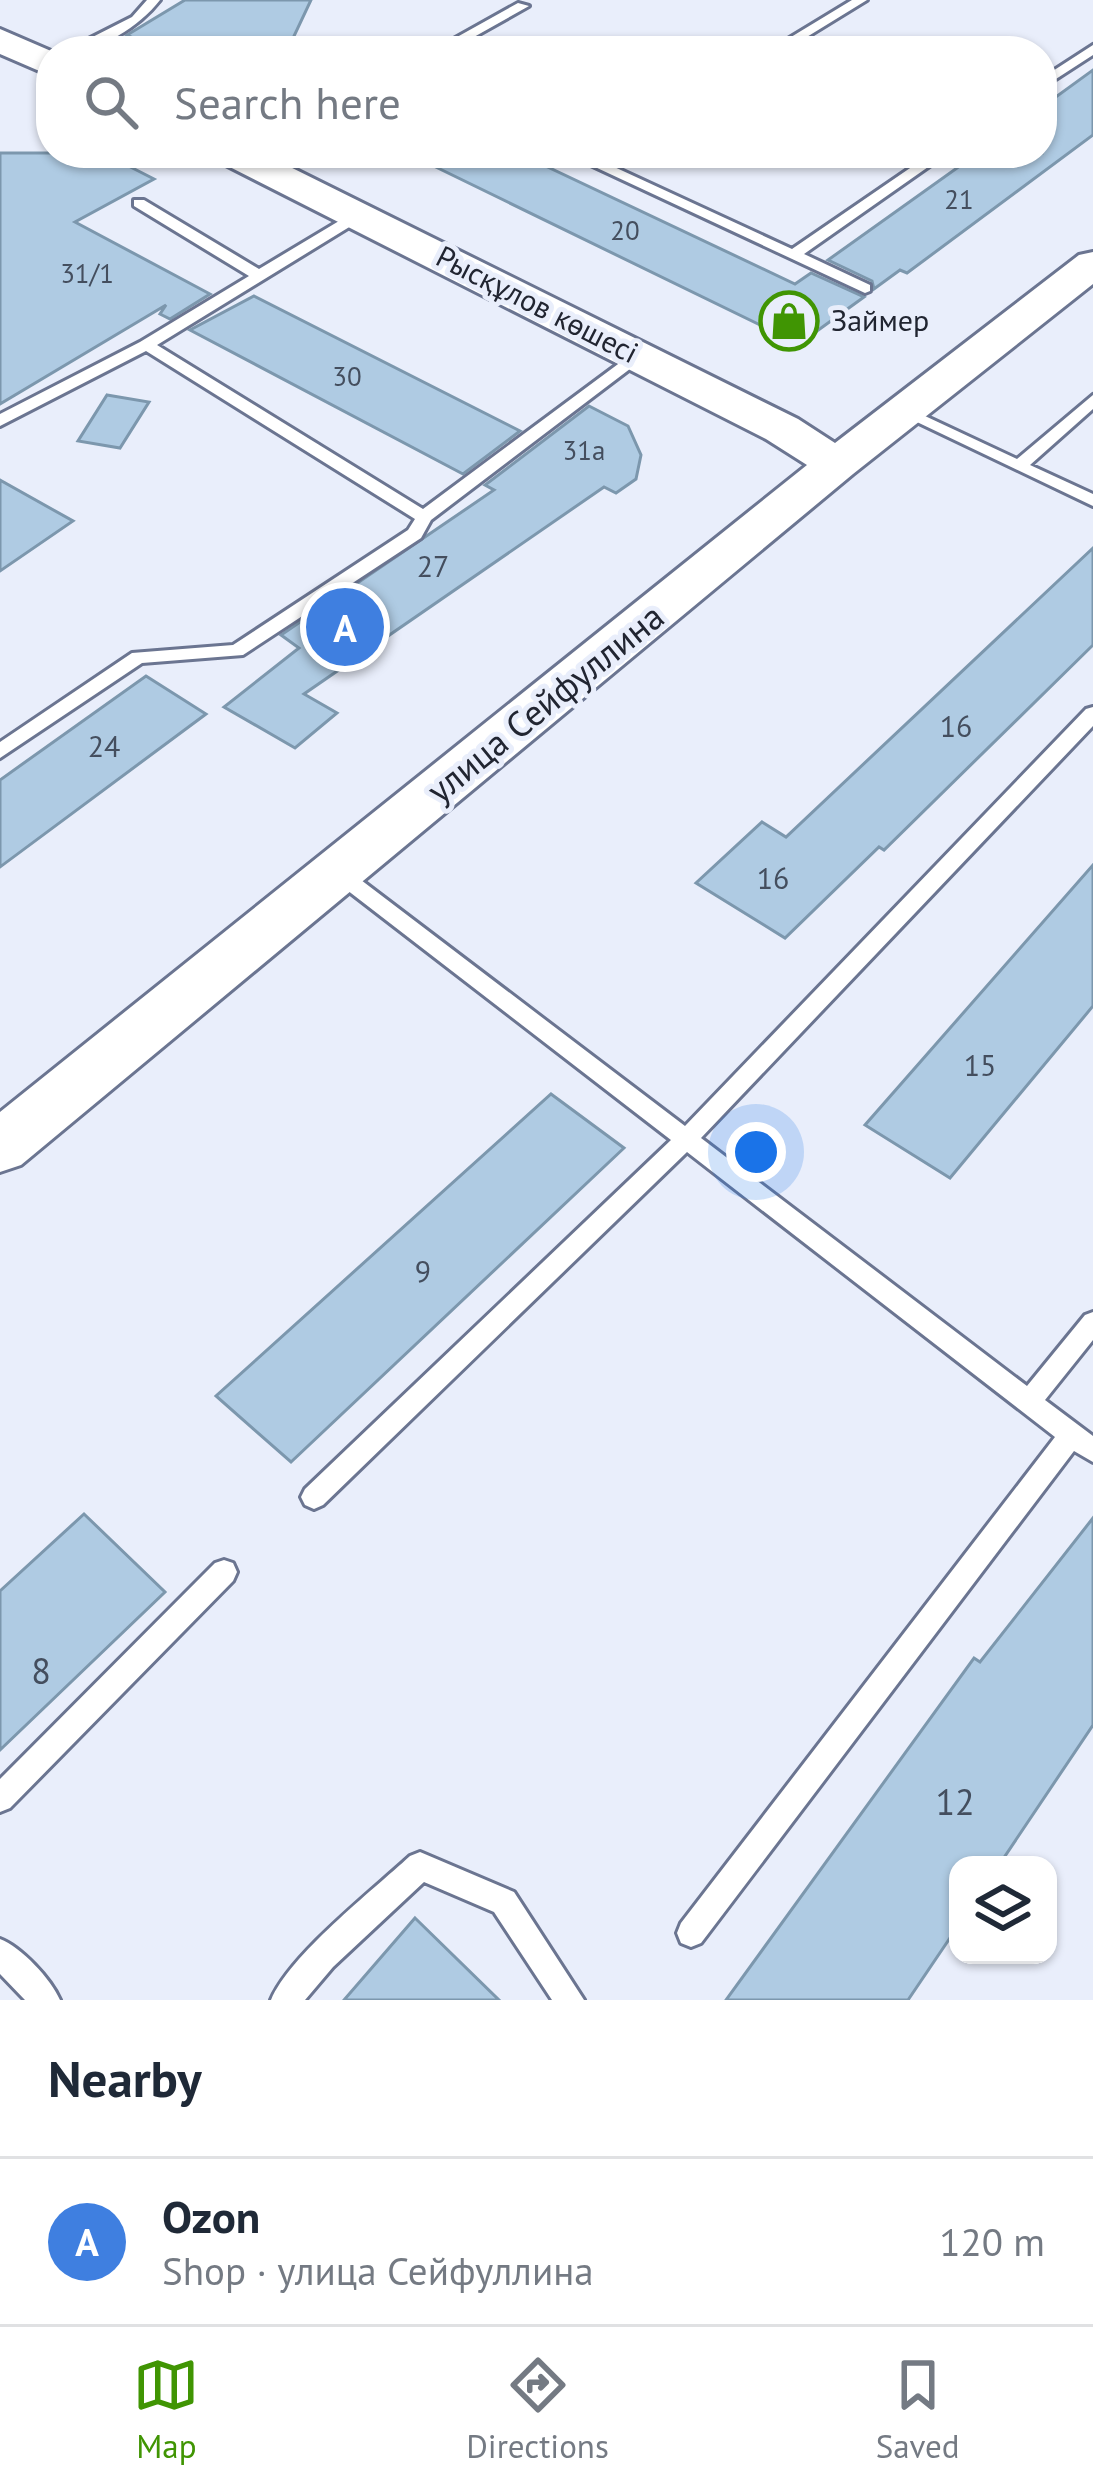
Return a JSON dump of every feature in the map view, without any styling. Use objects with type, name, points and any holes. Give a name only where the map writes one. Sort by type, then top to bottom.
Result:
[{"type":"street","points":[[0,40],[36,53]]},
{"type":"street","name":"Рысқұлов көшесі","points":[[267,168],[782,429],[837,464]]},
{"type":"street","name":"улица Сейфуллина","points":[[0,1147],[837,464],[1093,264]]},
{"type":"lane","points":[[104,36],[137,20],[154,0]]},
{"type":"lane","points":[[800,36],[861,0]]},
{"type":"lane","points":[[467,36],[523,6]]},
{"type":"lane","points":[[1057,74],[1093,49]]},
{"type":"lane","points":[[604,168],[865,288]]},
{"type":"lane","points":[[793,255],[919,168]]},
{"type":"lane","points":[[139,202],[260,276]]},
{"type":"lane","points":[[0,421],[146,345],[359,215]]},
{"type":"lane","points":[[146,345],[424,518]]},
{"type":"lane","points":[[0,751],[138,657],[237,651],[415,534],[424,518],[639,356]]},
{"type":"lane","points":[[1019,466],[1093,400]]},
{"type":"lane","points":[[904,412],[1093,501]]},
{"type":"lane","points":[[314,1497],[683,1142],[1093,714]]},
{"type":"lane","points":[[332,875],[353,885],[1082,1443],[691,1933]]},
{"type":"lane","points":[[1028,1402],[1093,1322]]},
{"type":"lane","points":[[0,1798],[224,1572]]},
{"type":"lane","points":[[286,2000],[322,1957],[421,1866],[504,1902],[569,2000]]},
{"type":"lane","points":[[0,1953],[45,2000]]},
{"type":"building","points":[[185,0],[311,0],[294,36],[127,35]]},
{"type":"building","points":[[1093,70],[1093,135],[1057,162],[1057,96]]},
{"type":"building","points":[[0,153],[36,153],[36,168],[132,168],[154,179],[75,222],[210,294],[170,319],[160,314],[166,305],[0,404]]},
{"type":"building","points":[[438,168],[550,168],[795,284],[811,273],[864,297],[799,344]]},
{"type":"building","points":[[957,168],[1049,168],[907,273],[900,270],[874,289],[872,281],[828,260]]},
{"type":"building","points":[[254,296],[520,431],[463,474],[190,330]]},
{"type":"building","points":[[107,395],[149,402],[120,448],[78,441]]},
{"type":"building","points":[[589,406],[628,426],[641,455],[636,479],[616,493],[604,487],[304,694],[337,713],[295,748],[224,707],[299,648],[281,635],[494,490],[485,485]]},
{"type":"building","points":[[0,480],[73,521],[0,571]]},
{"type":"building","points":[[1093,548],[1093,645],[884,850],[879,847],[785,938],[696,883],[762,822],[786,837]]},
{"type":"building","points":[[146,676],[206,714],[0,867],[0,780]]},
{"type":"building","points":[[1093,865],[1093,1006],[950,1178],[865,1125]]},
{"type":"building","points":[[551,1094],[624,1148],[291,1462],[216,1396]]},
{"type":"building","points":[[84,1514],[165,1592],[0,1750],[0,1591]]},
{"type":"building","points":[[1093,1518],[1093,1725],[1005,1856],[949,1856],[949,1939],[908,2000],[726,2000],[974,1658],[980,1662]]},
{"type":"building","points":[[415,1918],[499,2000],[344,2000]]},
{"type":"place","name":"Займер","points":[[789,321]]},
{"type":"place","name":"Ozon","points":[[345,627]]}]
